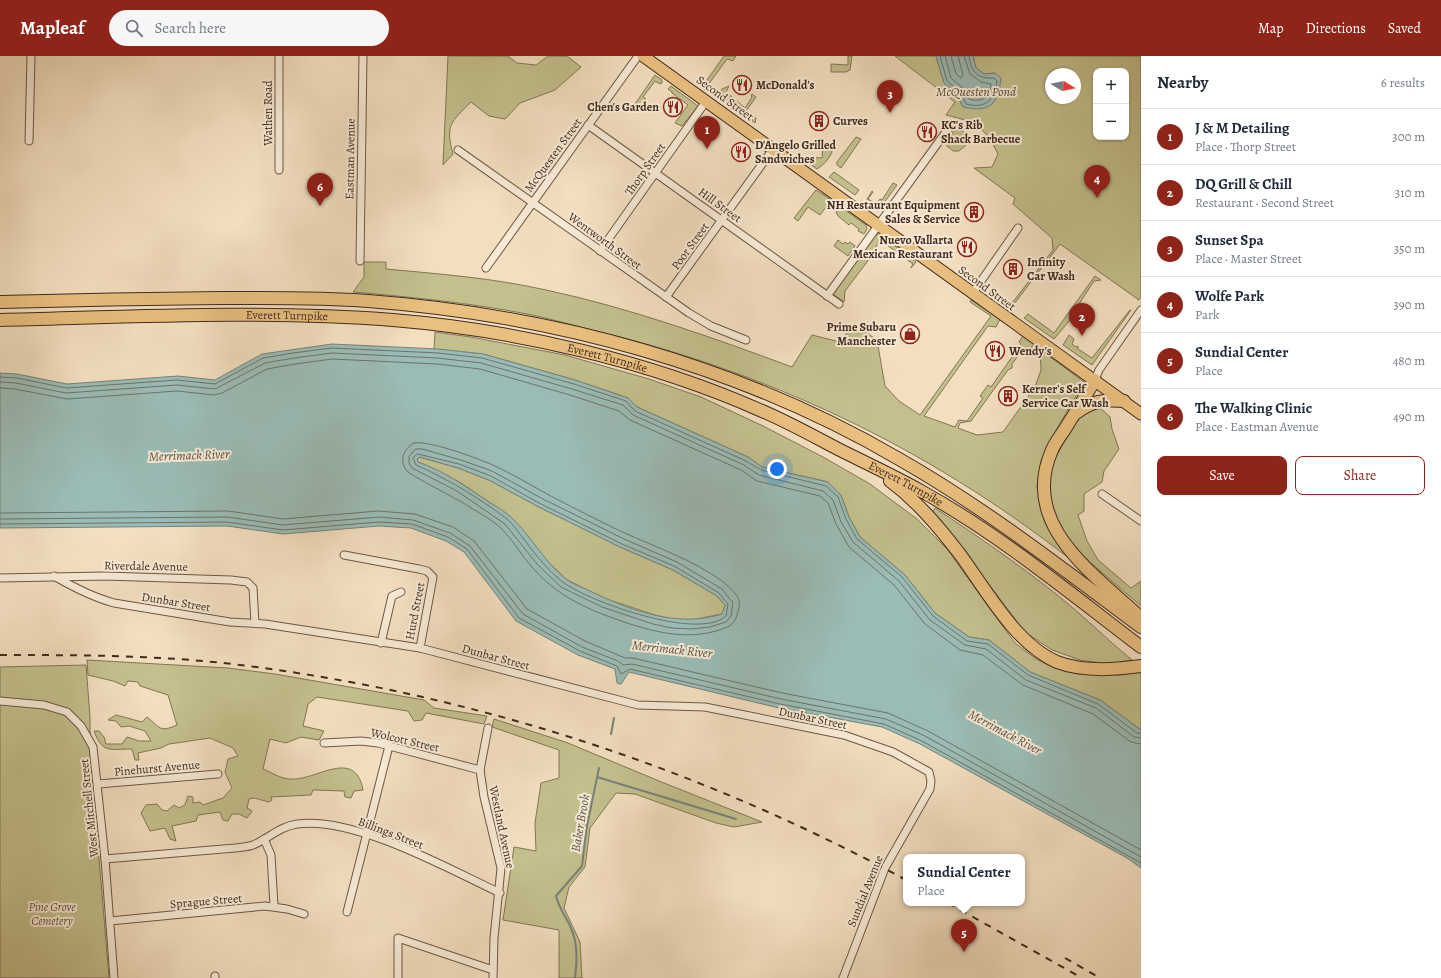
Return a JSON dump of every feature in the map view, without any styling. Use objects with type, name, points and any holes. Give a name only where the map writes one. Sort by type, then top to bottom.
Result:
[{"type":"highway","name":"Everett Turnpike","points":[[0,302],[275,298],[363,300],[503,317],[619,343],[684,363],[765,394],[830,423],[893,455],[986,512],[1141,627]]},
{"type":"highway","name":"Everett Turnpike","points":[[0,320],[310,316],[395,320],[520,338],[602,357],[684,382],[763,411],[921,491],[957,513],[1026,561],[1141,647]]},
{"type":"highway","points":[[1095,380],[1052,449],[1046,465],[1043,482],[1044,500],[1050,522],[1063,542],[1141,618]]},
{"type":"highway","points":[[1075,413],[1087,405],[1103,400],[1124,402]]},
{"type":"highway","points":[[763,411],[884,478],[914,501],[959,553],[1003,615],[1020,634],[1040,651],[1057,662],[1084,668],[1113,670],[1140,666]]},
{"type":"main road","name":"Second Street","points":[[643,56],[707,100],[878,226],[1141,414]]},
{"type":"street","points":[[29,141],[31,56]]},
{"type":"street","name":"Wathen Road","points":[[279,56],[279,170]]},
{"type":"street","name":"Eastman Avenue","points":[[360,262],[362,56]]},
{"type":"street","name":"McQuesten Street","points":[[486,268],[638,56]]},
{"type":"street","name":"Thorp Street","points":[[600,251],[707,100]]},
{"type":"street","name":"Hill Street","points":[[588,125],[643,165],[656,172],[839,304]]},
{"type":"street","points":[[827,296],[948,129]]},
{"type":"street","name":"Poor Street","points":[[666,297],[773,148]]},
{"type":"street","name":"Wentworth Street","points":[[458,150],[703,322],[746,340]]},
{"type":"street","points":[[972,294],[1018,228]]},
{"type":"street","points":[[1095,380],[1099,370],[1141,310]]},
{"type":"street","points":[[1102,494],[1141,521]]},
{"type":"street","name":"Hurd Street","points":[[344,555],[419,569],[427,571],[433,577],[420,648]]},
{"type":"street","name":"Riverdale Avenue","points":[[0,578],[54,576],[155,577],[247,582],[253,588],[255,623]]},
{"type":"street","name":"Dunbar Street","points":[[54,576],[75,589],[98,598],[114,602],[230,622],[255,623],[420,648],[638,705],[705,708],[844,736],[893,752],[929,772]]},
{"type":"street","points":[[381,643],[392,596],[401,592]]},
{"type":"street","name":"West Mitchell Street","points":[[0,701],[44,705],[67,712],[81,726],[91,742],[98,784],[114,978]]},
{"type":"street","name":"Westland Avenue","points":[[488,728],[480,770],[484,797],[501,868],[500,893],[494,938],[493,978]]},
{"type":"street","name":"Wolcott Street","points":[[324,743],[368,742],[389,746],[480,770]]},
{"type":"street","points":[[348,912],[366,834],[389,746]]},
{"type":"street","name":"Sundial Avenue","points":[[843,978],[885,868],[930,789],[931,781],[929,772]]},
{"type":"street","name":"Pinehurst Avenue","points":[[98,784],[218,774]]},
{"type":"street","name":"Billings Street","points":[[105,859],[235,848],[252,845],[280,828],[305,824],[346,828],[366,834],[424,857],[500,893]]},
{"type":"street","points":[[264,839],[270,851],[273,872],[274,906]]},
{"type":"street","name":"Sprague Street","points":[[110,921],[274,906],[304,914]]},
{"type":"street","points":[[398,978],[398,938],[493,970]]},
{"type":"green space","points":[[448,56],[508,56],[517,63],[536,65],[548,56],[567,56],[581,67],[555,90],[520,103],[505,119],[489,116],[471,102],[454,120],[450,130],[453,154],[443,165]]},
{"type":"green space","points":[[724,56],[736,56],[733,61],[727,59],[708,85],[713,88],[711,90],[704,90],[705,88],[701,84],[707,80]]},
{"type":"green space","points":[[848,56],[852,56],[850,70],[846,72],[831,72],[831,64],[848,65]]},
{"type":"green space","points":[[895,56],[936,56],[944,83],[957,95],[963,107],[995,73],[984,74],[976,68],[973,56],[1141,56],[1141,297],[1139,300],[1060,244],[1014,304],[1016,305],[1013,310],[1009,307],[1053,250],[1052,238],[1013,204],[1015,198],[974,168],[992,167],[998,154],[983,131],[972,123],[946,115],[955,102]]},
{"type":"green space","points":[[655,75],[662,80],[662,83],[660,84],[655,81],[643,97],[646,99],[640,107],[635,104]]},
{"type":"green space","points":[[671,86],[698,106],[682,126],[675,123],[688,105],[668,89]]},
{"type":"green space","points":[[729,86],[726,92],[745,108],[752,97],[752,94],[756,97],[746,111],[756,118],[755,123],[717,96],[722,89]]},
{"type":"green space","points":[[955,129],[963,131],[968,138],[967,144],[959,151],[953,151],[947,146],[947,141]]},
{"type":"green space","points":[[856,137],[861,139],[841,168],[837,165],[837,162]]},
{"type":"green space","points":[[823,145],[833,146],[832,153],[823,165],[817,169],[810,164],[809,157],[822,158]]},
{"type":"green space","points":[[834,172],[859,190],[855,195],[829,177]]},
{"type":"green space","points":[[893,183],[897,185],[878,211],[865,203],[872,191],[873,192],[868,199],[876,204],[880,199],[882,200]]},
{"type":"green space","points":[[816,190],[830,199],[830,202],[820,215],[808,207],[798,221],[794,218]]},
{"type":"green space","points":[[841,207],[866,225],[867,229],[864,234],[858,231],[859,229],[851,223],[849,225],[838,216],[836,212]]},
{"type":"green space","points":[[879,234],[916,262],[911,268],[913,264],[880,240],[867,262],[845,291],[844,302],[833,294],[874,236]]},
{"type":"green space","points":[[838,240],[843,244],[845,242],[848,244],[850,242],[855,246],[848,256],[834,246]]},
{"type":"green space","points":[[364,262],[386,262],[386,269],[486,279],[577,297],[670,324],[792,367],[812,335],[840,342],[854,324],[877,340],[885,386],[899,401],[920,415],[991,316],[970,302],[971,300],[1000,319],[996,327],[988,326],[924,416],[955,427],[959,420],[967,421],[983,398],[980,396],[988,385],[991,387],[1021,344],[1019,342],[1023,336],[1034,344],[1028,352],[1027,348],[1024,348],[1012,364],[1012,368],[1008,370],[971,421],[960,423],[958,428],[977,435],[1003,432],[1035,387],[1041,370],[1041,350],[1084,382],[1047,446],[1041,461],[1037,487],[1044,520],[1070,559],[1015,518],[959,481],[901,448],[841,417],[780,390],[718,367],[654,346],[543,317],[506,310],[419,298],[353,292],[364,277]]},
{"type":"green space","points":[[1095,276],[1101,280],[1094,281],[1079,304],[1084,307],[1075,314],[1054,339],[1024,318],[1028,314],[1054,333]]},
{"type":"green space","points":[[1130,310],[1092,365],[1063,345],[1069,335],[1074,339],[1072,344],[1076,347],[1078,346],[1078,349],[1092,358]]},
{"type":"green space","points":[[435,332],[471,337],[565,355],[649,379],[701,397],[763,426],[823,457],[870,484],[917,519],[947,549],[1015,643],[1036,659],[1058,669],[1079,674],[1121,675],[1141,672],[1141,730],[1100,700],[1030,672],[989,640],[969,637],[935,613],[905,575],[860,537],[849,517],[841,495],[828,482],[762,467],[748,457],[637,407],[628,398],[575,380],[483,354],[434,349]]},
{"type":"green space","points":[[1099,407],[1110,417],[1112,429],[1119,449],[1104,471],[1102,482],[1084,494],[1084,511],[1078,515],[1087,541],[1098,560],[1131,588],[1141,581],[1141,606],[1071,546],[1055,523],[1047,495],[1050,469],[1070,430],[1085,412]]},
{"type":"green space","points":[[419,457],[458,468],[489,480],[537,506],[620,547],[673,570],[717,596],[725,605],[722,614],[691,620],[672,619],[606,599],[567,580],[544,558],[512,518],[461,483],[418,462],[417,459]]},
{"type":"green space","points":[[935,508],[996,550],[1066,602],[1132,660],[1108,664],[1080,660],[1052,650],[1025,632],[945,526],[932,512]]},
{"type":"green space","points":[[87,660],[228,668],[275,674],[424,700],[434,708],[487,716],[484,724],[426,713],[422,720],[414,721],[408,711],[317,697],[308,704],[303,726],[324,731],[319,740],[301,737],[286,743],[270,739],[263,769],[287,779],[300,779],[332,769],[343,768],[352,770],[359,777],[363,790],[354,791],[351,798],[345,797],[344,791],[313,790],[311,795],[271,797],[272,800],[269,802],[254,798],[249,799],[247,808],[252,811],[247,818],[239,814],[232,814],[228,821],[223,820],[220,812],[198,815],[196,821],[172,826],[176,841],[170,839],[165,828],[150,831],[141,813],[146,805],[157,804],[162,810],[167,811],[174,805],[179,808],[185,805],[188,796],[193,797],[193,803],[200,802],[203,805],[223,798],[232,788],[225,772],[228,759],[238,756],[233,748],[210,738],[169,744],[161,748],[138,753],[139,760],[135,760],[132,749],[108,749],[104,747],[100,744],[94,731],[99,731],[104,737],[106,744],[122,744],[127,737],[139,741],[151,741],[145,731],[129,726],[121,727],[116,721],[108,720],[116,715],[142,722],[147,717],[163,729],[177,725],[168,695],[140,686],[138,682],[128,681],[125,686],[113,681],[88,675]]},
{"type":"green space","name":"Pine Grove Cemetery","points":[[86,665],[90,717],[90,750],[109,978],[0,978],[0,667]]},
{"type":"green space","points":[[494,719],[568,743],[762,822],[734,827],[716,823],[635,794],[616,793],[590,828],[585,867],[569,887],[564,908],[580,942],[582,978],[559,978],[559,930],[503,920],[514,847],[536,851],[535,823],[541,783],[559,778],[559,750],[492,727]]},
{"type":"water","name":"McQuesten Pond","points":[[936,56],[973,56],[976,68],[984,74],[995,73],[1001,78],[998,95],[995,101],[986,108],[972,109],[963,107],[957,95],[944,83]]},
{"type":"water","name":"Merrimack River","points":[[332,344],[438,349],[483,354],[575,380],[628,398],[637,407],[748,457],[762,467],[828,482],[841,495],[849,517],[860,537],[905,575],[935,613],[969,637],[989,640],[1030,672],[1100,700],[1141,730],[1141,868],[1127,858],[920,744],[882,727],[779,708],[629,672],[621,684],[617,683],[615,669],[578,655],[516,621],[464,552],[446,541],[411,528],[379,526],[283,534],[227,526],[0,528],[0,373],[17,374],[67,384],[178,376],[215,380],[262,354]],"holes":[[[420,457],[458,468],[489,480],[537,506],[620,547],[673,570],[717,596],[725,605],[722,614],[706,618],[689,619],[656,616],[624,606],[572,583],[551,565],[512,518],[455,480],[418,462],[417,459]]]},
{"type":"waterway","name":"Baker Brook","points":[[611,734],[614,718]]},
{"type":"waterway","name":"Baker Brook","points":[[575,978],[575,940],[571,928],[559,906],[556,896],[582,866],[587,826],[599,768]]},
{"type":"waterway","name":"Baker Brook","points":[[597,777],[736,819]]},
{"type":"railway","points":[[0,655],[145,657],[232,664],[320,677],[408,694],[494,715],[580,740],[664,769],[827,839],[903,878]]},
{"type":"railway","points":[[953,906],[1082,978]]},
{"type":"railway","points":[[1065,958],[1100,978]]},
{"type":"place","name":"McDonald's","points":[[742,85]]},
{"type":"place","name":"Chen's Garden","points":[[673,107]]},
{"type":"place","name":"Sunset Spa","points":[[890,113]]},
{"type":"place","name":"Curves","points":[[819,121]]},
{"type":"place","name":"KC's Rib Shack Barbecue","points":[[927,132]]},
{"type":"place","name":"J & M Detailing","points":[[707,149]]},
{"type":"place","name":"D'Angelo Grilled Sandwiches","points":[[741,152]]},
{"type":"place","name":"Wolfe Park","points":[[1097,198]]},
{"type":"place","name":"The Walking Clinic","points":[[320,206]]},
{"type":"place","name":"NH Restaurant Equipment Sales & Service","points":[[974,212]]},
{"type":"place","name":"Nuevo Vallarta Mexican Restaurant","points":[[967,247]]},
{"type":"place","name":"Infinity Car Wash","points":[[1013,269]]},
{"type":"place","name":"Prime Subaru Manchester","points":[[910,334]]},
{"type":"place","name":"DQ Grill & Chill","points":[[1082,336]]},
{"type":"place","name":"Wendy's","points":[[995,351]]},
{"type":"place","name":"Kerner's Self Service Car Wash","points":[[1008,396]]},
{"type":"place","name":"Sundial Center","points":[[964,952]]}]
